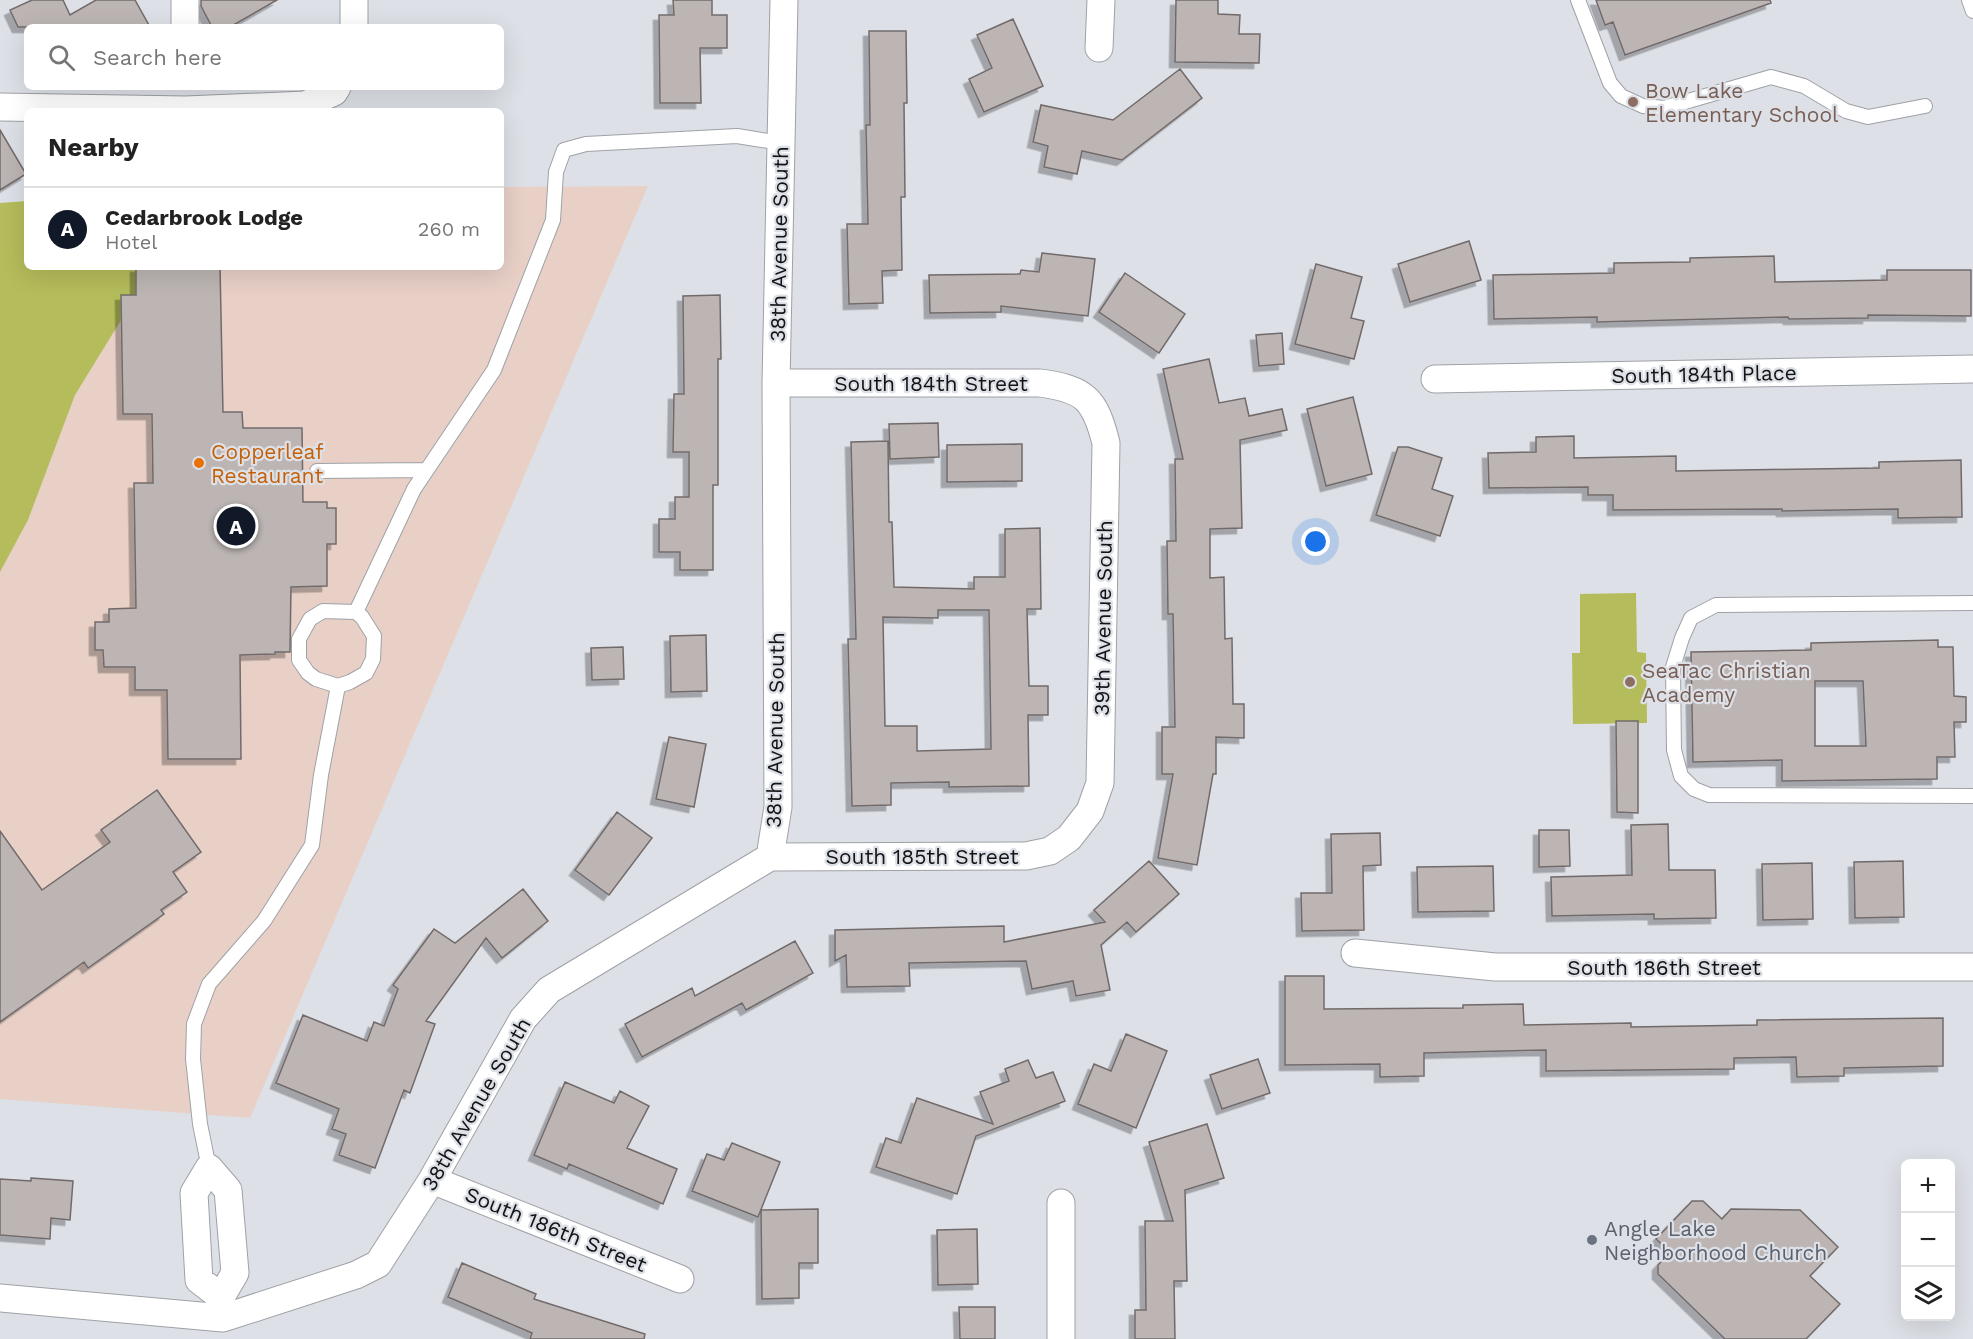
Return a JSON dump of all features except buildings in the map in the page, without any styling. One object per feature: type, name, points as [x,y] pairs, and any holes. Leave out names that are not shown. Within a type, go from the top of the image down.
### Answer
[{"type":"street","points":[[185,0],[185,24]]},
{"type":"street","points":[[354,0],[354,24]]},
{"type":"street","name":"38th Avenue South","points":[[222,1318],[356,1275],[378,1264],[432,1180],[523,1019],[549,990],[770,857],[778,807],[776,383],[784,0]]},
{"type":"street","points":[[1099,48],[1101,0]]},
{"type":"street","points":[[186,90],[186,108]]},
{"type":"street","points":[[234,108],[305,105],[336,90]]},
{"type":"street","points":[[0,107],[62,108]]},
{"type":"street","name":"South 184th Place","points":[[1435,379],[1973,369]]},
{"type":"street","name":"South 184th Street","points":[[776,383],[1040,383],[1062,386],[1084,395]]},
{"type":"street","name":"39th Avenue South","points":[[1069,838],[1090,812],[1100,783],[1106,443],[1100,417],[1084,395]]},
{"type":"street","name":"South 185th Street","points":[[770,857],[1026,856],[1050,851],[1069,838]]},
{"type":"street","name":"South 186th Street","points":[[1355,953],[1495,967],[1973,967]]},
{"type":"street","points":[[209,1168],[228,1190],[235,1273],[222,1318],[199,1280],[194,1193],[209,1168]]},
{"type":"street","name":"South 186th Street","points":[[432,1180],[680,1279]]},
{"type":"street","points":[[1061,1203],[1061,1339]]},
{"type":"street","points":[[0,1298],[222,1318]]},
{"type":"lane","points":[[1578,0],[1610,83],[1621,96],[1643,106],[1664,108],[1771,77],[1804,86],[1846,111],[1868,117],[1925,106]]},
{"type":"lane","points":[[1969,0],[1973,11]]},
{"type":"lane","points":[[356,612],[414,489],[494,370],[553,220],[556,172],[564,150],[586,144],[737,136],[781,143]]},
{"type":"lane","points":[[316,471],[426,470]]},
{"type":"lane","points":[[1973,603],[1716,605],[1691,618],[1673,667],[1674,750],[1682,776],[1694,789],[1709,795],[1973,796]]},
{"type":"lane","points":[[323,611],[356,612],[374,636],[373,658],[366,673],[338,686],[308,673],[299,660],[299,639],[310,619],[323,611]]},
{"type":"lane","points":[[209,1168],[200,1125],[193,1059],[194,1024],[210,984],[264,921],[312,845],[321,775],[338,686]]},
{"type":"shaded area","points":[[648,186],[250,1118],[0,1099],[0,572],[28,520],[75,395],[123,317],[171,270],[504,270],[504,187]]},
{"type":"green space","points":[[24,201],[24,270],[171,270],[123,317],[75,395],[28,520],[0,572],[0,203]]},
{"type":"green space","points":[[1636,593],[1637,652],[1646,653],[1647,723],[1573,724],[1572,653],[1580,653],[1580,594]]},
{"type":"place","name":"Bow Lake Elementary School","points":[[1633,102]]},
{"type":"place","name":"Copperleaf Restaurant","points":[[199,463]]},
{"type":"place","name":"Cedarbrook Lodge","points":[[236,526]]},
{"type":"place","name":"SeaTac Christian Academy","points":[[1630,682]]},
{"type":"place","name":"Angle Lake Neighborhood Church","points":[[1592,1240]]}]
